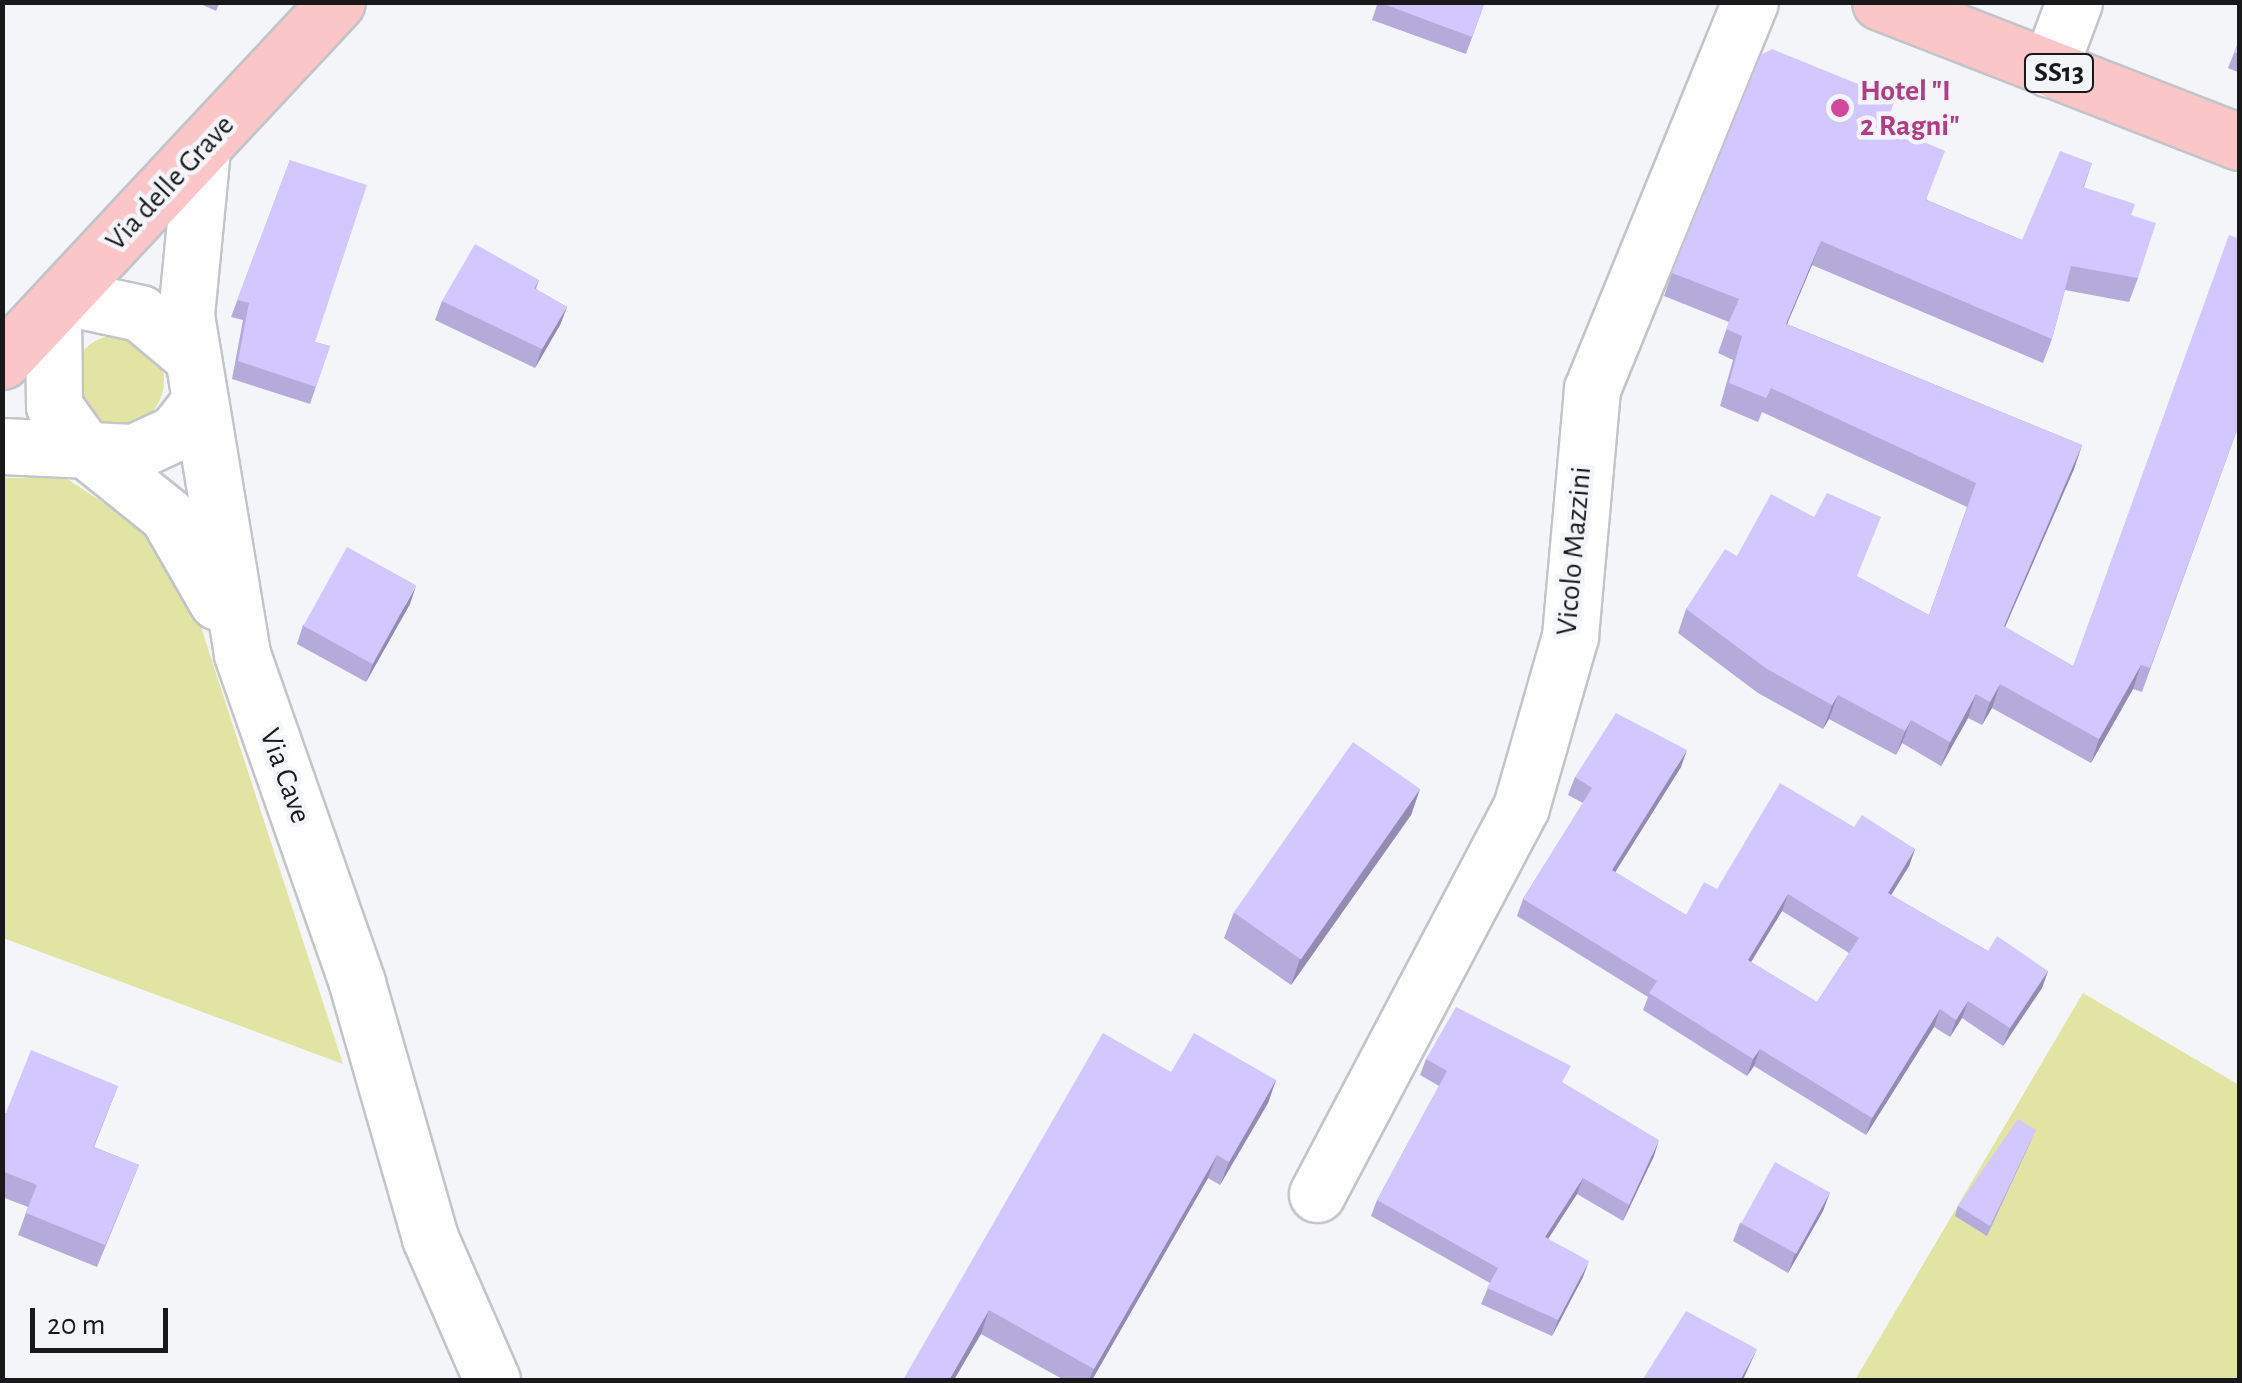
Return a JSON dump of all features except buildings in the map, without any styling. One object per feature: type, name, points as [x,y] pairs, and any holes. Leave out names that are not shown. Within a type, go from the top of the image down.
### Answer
[{"type":"main road","name":"Via delle Grave","points":[[2,361],[336,2]]},
{"type":"main road","name":"SS13","points":[[1880,2],[2240,142]]},
{"type":"street","name":"Vicolo Mazzini","points":[[1317,1194],[1521,808],[1570,636],[1592,389],[1750,2]]},
{"type":"street","points":[[2049,69],[2074,2]]},
{"type":"street","name":"Via Cave","points":[[202,149],[185,275],[193,380],[242,654],[357,983],[430,1238],[492,1380]]},
{"type":"street","points":[[2,446],[84,449],[157,444],[193,380],[161,323],[58,304],[49,386],[84,449],[168,516],[242,654]]},
{"type":"green space","points":[[118,335],[136,339],[150,349],[160,363],[164,381],[160,399],[150,413],[136,423],[118,427],[100,423],[86,413],[76,399],[72,381],[76,363],[86,349],[100,339]]},
{"type":"green space","points":[[64,477],[176,550],[343,1064],[3,938],[2,478]]},
{"type":"green space","points":[[2083,993],[2239,1085],[2239,1380],[1855,1380]]},
{"type":"place","name":"Hotel \"I 2 Ragni\"","points":[[1840,108]]}]
